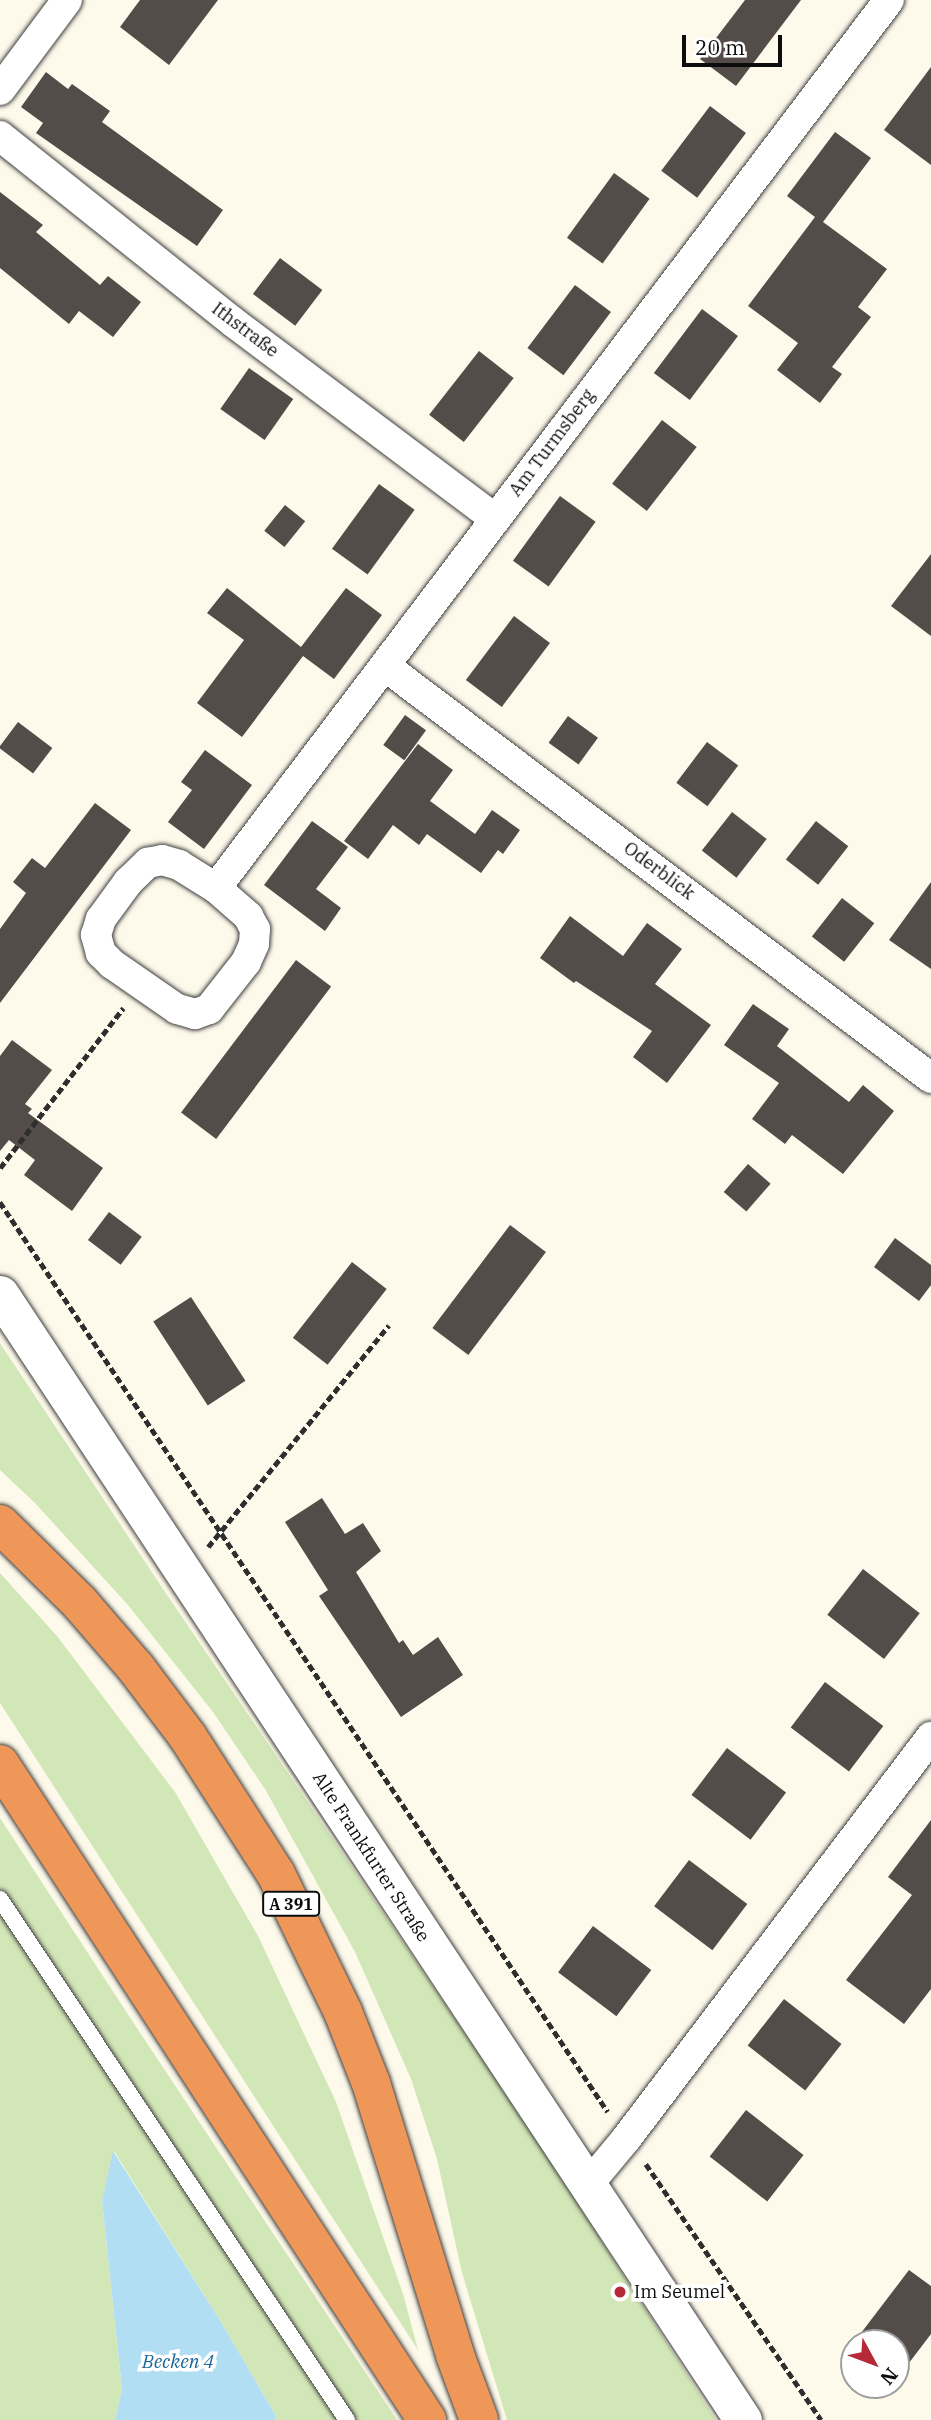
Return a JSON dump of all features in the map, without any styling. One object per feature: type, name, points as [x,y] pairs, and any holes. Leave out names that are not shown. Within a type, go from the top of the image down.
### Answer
[{"type":"highway","name":"A 391","points":[[0,1524],[80,1603],[136,1668],[188,1737],[276,1874],[338,2000],[371,2083],[455,2355],[479,2420]]},
{"type":"highway","points":[[0,1764],[427,2420]]},
{"type":"street","points":[[0,90],[67,0]]},
{"type":"street","name":"Am Turmsberg","points":[[216,888],[890,0]]},
{"type":"street","name":"Ithstraße","points":[[0,136],[233,322],[495,519]]},
{"type":"street","name":"Oderblick","points":[[385,666],[931,1078]]},
{"type":"street","points":[[162,860],[178,865],[216,888],[248,916],[255,929],[254,944],[246,962],[209,1009],[195,1014],[177,1009],[101,954],[96,935],[101,919],[128,882],[148,863],[162,860]]},
{"type":"street","name":"Alte Frankfurter Straße","points":[[0,1294],[743,2420]]},
{"type":"street","points":[[587,2186],[626,2139],[931,1737]]},
{"type":"lane","points":[[0,1899],[343,2418]]},
{"type":"path","points":[[0,1168],[117,1016]]},
{"type":"path","points":[[0,1202],[626,2139],[664,2185],[821,2420]]},
{"type":"path","points":[[184,1574],[388,1325]]},
{"type":"green space","points":[[0,1343],[163,1589],[533,2134],[716,2420],[507,2420],[462,2273],[437,2159],[411,2079],[355,1952],[265,1789],[213,1712],[128,1605],[35,1503],[0,1470]]},
{"type":"green space","points":[[0,1573],[57,1636],[175,1792],[258,1936],[336,2102],[404,2297],[418,2350],[0,1703]]},
{"type":"green space","points":[[0,1818],[397,2420],[275,2420],[276,2416],[221,2322],[114,2151],[102,2201],[122,2389],[115,2420],[0,2420]]},
{"type":"water","name":"Becken 4","points":[[113,2151],[221,2322],[276,2416],[275,2420],[115,2420],[122,2389],[102,2201]]},
{"type":"building","points":[[140,0],[218,0],[169,65],[120,27]]},
{"type":"building","points":[[745,0],[801,0],[736,86],[700,59]]},
{"type":"building","points":[[931,67],[931,165],[884,130]]},
{"type":"building","points":[[46,72],[68,89],[72,84],[110,111],[102,122],[223,210],[197,246],[36,133],[43,123],[21,107]]},
{"type":"building","points":[[710,106],[746,133],[697,198],[661,171]]},
{"type":"building","points":[[835,132],[871,158],[823,222],[887,269],[858,307],[871,317],[832,367],[842,374],[820,403],[777,370],[798,343],[748,306],[815,217],[787,196]]},
{"type":"building","points":[[614,173],[650,199],[603,264],[567,238]]},
{"type":"building","points":[[0,192],[43,225],[36,232],[100,285],[108,276],[141,302],[113,337],[79,311],[69,324],[0,268]]},
{"type":"building","points":[[280,258],[322,290],[295,326],[253,294]]},
{"type":"building","points":[[575,285],[611,312],[563,375],[527,348]]},
{"type":"building","points":[[702,309],[738,336],[690,400],[654,373]]},
{"type":"building","points":[[479,351],[514,378],[464,442],[429,415]]},
{"type":"building","points":[[249,368],[293,399],[265,440],[220,409]]},
{"type":"building","points":[[662,420],[697,447],[647,511],[612,484]]},
{"type":"building","points":[[379,484],[415,510],[368,575],[332,549]]},
{"type":"building","points":[[560,496],[596,522],[549,587],[513,561]]},
{"type":"building","points":[[285,505],[305,521],[284,547],[264,531]]},
{"type":"building","points":[[931,554],[931,636],[891,606]]},
{"type":"building","points":[[227,588],[301,647],[346,588],[382,615],[334,679],[303,656],[242,737],[197,703],[244,640],[207,613]]},
{"type":"building","points":[[514,616],[550,643],[502,707],[466,680]]},
{"type":"building","points":[[405,715],[426,730],[404,760],[383,745]]},
{"type":"building","points":[[568,716],[598,738],[579,764],[549,743]]},
{"type":"building","points":[[18,722],[52,748],[33,773],[0,749]]},
{"type":"building","points":[[707,742],[738,765],[707,806],[676,783]]},
{"type":"building","points":[[418,744],[453,770],[430,801],[475,834],[492,810],[520,830],[503,854],[498,850],[481,873],[427,834],[419,845],[393,825],[368,859],[344,841]]},
{"type":"building","points":[[205,750],[252,785],[204,849],[168,822],[192,790],[181,782]]},
{"type":"building","points":[[95,803],[131,830],[0,1003],[0,929],[26,893],[13,882],[32,858],[45,868]]},
{"type":"building","points":[[732,812],[767,839],[737,878],[702,851]]},
{"type":"building","points":[[312,821],[348,847],[316,889],[341,908],[325,931],[264,885]]},
{"type":"building","points":[[816,821],[848,846],[818,885],[786,860]]},
{"type":"building","points":[[931,882],[931,969],[889,940]]},
{"type":"building","points":[[842,898],[874,923],[844,962],[812,937]]},
{"type":"building","points":[[570,916],[623,956],[647,923],[682,949],[655,984],[711,1025],[667,1083],[633,1057],[652,1031],[576,981],[574,983],[540,958]]},
{"type":"building","points":[[296,960],[331,986],[216,1139],[181,1113]]},
{"type":"building","points":[[753,1004],[789,1029],[777,1046],[849,1102],[863,1085],[894,1111],[843,1174],[792,1135],[785,1144],[752,1119],[779,1083],[724,1045]]},
{"type":"building","points":[[12,1040],[52,1070],[25,1104],[32,1109],[28,1113],[103,1168],[72,1211],[24,1175],[35,1160],[9,1140],[0,1151],[0,1056]]},
{"type":"building","points":[[748,1164],[771,1184],[746,1212],[724,1192]]},
{"type":"building","points":[[109,1212],[142,1237],[121,1265],[88,1240]]},
{"type":"building","points":[[510,1225],[546,1252],[468,1355],[432,1328]]},
{"type":"building","points":[[895,1238],[931,1265],[931,1285],[919,1301],[874,1267]]},
{"type":"building","points":[[352,1262],[387,1289],[328,1365],[293,1338]]},
{"type":"building","points":[[191,1297],[245,1381],[208,1405],[153,1322]]},
{"type":"building","points":[[322,1498],[345,1534],[363,1523],[381,1551],[356,1572],[399,1643],[403,1640],[413,1655],[438,1637],[463,1675],[401,1717],[319,1596],[328,1590],[285,1522]]},
{"type":"building","points":[[863,1569],[920,1613],[884,1659],[827,1615]]},
{"type":"building","points":[[825,1682],[883,1726],[849,1771],[791,1728]]},
{"type":"building","points":[[727,1748],[786,1793],[751,1840],[691,1795]]},
{"type":"building","points":[[931,1820],[931,1989],[904,2024],[846,1980],[912,1895],[888,1877]]},
{"type":"building","points":[[689,1860],[747,1904],[712,1950],[654,1906]]},
{"type":"building","points":[[593,1926],[651,1970],[616,2016],[558,1972]]},
{"type":"building","points":[[784,1999],[842,2044],[805,2090],[748,2045]]},
{"type":"building","points":[[746,2110],[804,2155],[767,2201],[710,2156]]},
{"type":"building","points":[[909,2270],[931,2286],[931,2334],[910,2362],[910,2329],[864,2329]]},
{"type":"place","name":"Im Seumel","points":[[620,2292]]}]
